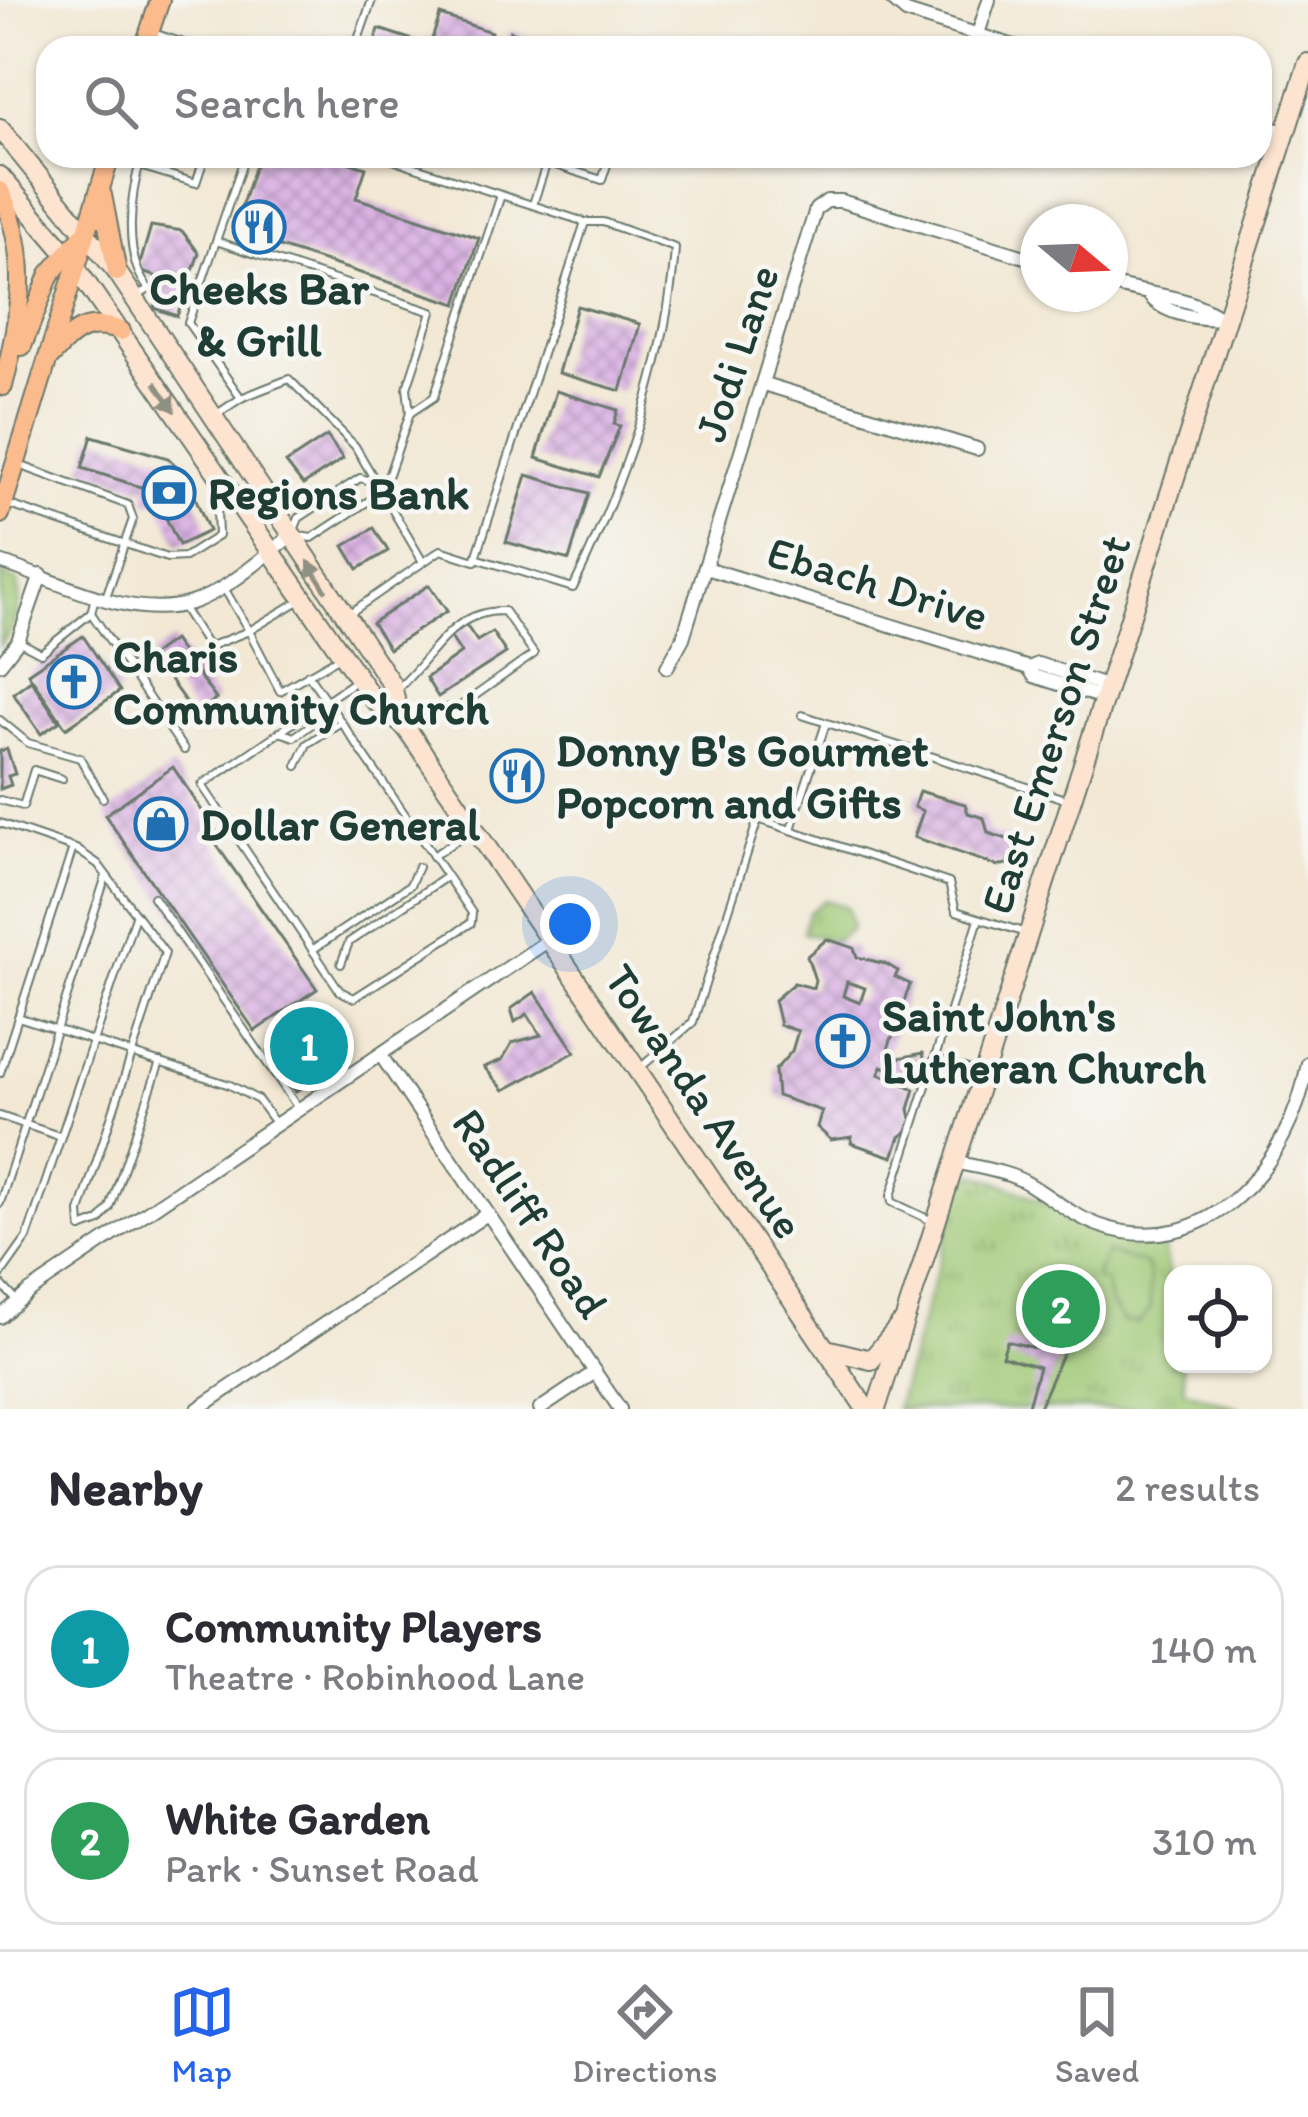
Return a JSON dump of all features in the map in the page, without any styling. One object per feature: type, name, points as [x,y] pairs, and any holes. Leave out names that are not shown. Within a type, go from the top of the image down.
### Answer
[{"type":"main road","points":[[148,36],[160,0]]},
{"type":"main road","name":"East Emerson Street","points":[[876,1409],[1308,63]]},
{"type":"main road","name":"Towanda Avenue","points":[[0,129],[87,232],[126,267],[135,298],[344,616],[386,697],[866,1409]]},
{"type":"main road","points":[[2,509],[71,260],[87,232],[107,168]]},
{"type":"main road","name":"Towanda Avenue","points":[[0,176],[71,260],[358,679],[386,697]]},
{"type":"main road","points":[[101,187],[126,267]]},
{"type":"main road","points":[[0,191],[15,223],[22,284],[2,393]]},
{"type":"main road","points":[[2,393],[50,274],[71,260]]},
{"type":"main road","points":[[47,360],[76,329],[97,323],[121,331]]},
{"type":"main road","points":[[826,1349],[871,1360],[910,1311]]},
{"type":"street","points":[[892,0],[906,12],[984,36]]},
{"type":"street","points":[[978,34],[989,0]]},
{"type":"street","points":[[1272,128],[1286,133]]},
{"type":"street","name":"Jodi Lane","points":[[668,667],[683,638],[706,568],[816,209],[838,200],[1020,255]]},
{"type":"street","points":[[1128,289],[1187,315],[1223,319]]},
{"type":"street","points":[[764,384],[977,449]]},
{"type":"street","points":[[0,562],[142,607],[181,605],[222,585],[292,535]]},
{"type":"street","name":"Ebach Drive","points":[[706,568],[1029,668],[1038,664],[1097,683],[1104,692]]},
{"type":"street","points":[[0,664],[18,640],[41,575]]},
{"type":"street","points":[[0,1317],[549,940]]},
{"type":"street","name":"Radliff Road","points":[[382,1058],[620,1409]]},
{"type":"street","points":[[956,1162],[1020,1180],[1098,1225],[1142,1234],[1182,1231],[1228,1208],[1268,1163],[1292,1121],[1308,1063]]},
{"type":"street","points":[[198,1409],[488,1214]]},
{"type":"street","points":[[540,1409],[595,1372]]},
{"type":"lane","points":[[360,36],[371,0]]},
{"type":"lane","points":[[126,267],[139,168]]},
{"type":"lane","points":[[158,168],[196,183],[201,168]]},
{"type":"lane","points":[[240,168],[188,323],[241,398]]},
{"type":"lane","points":[[344,616],[440,550],[573,588],[613,506],[671,298],[675,248],[419,168]]},
{"type":"lane","points":[[532,205],[545,168]]},
{"type":"lane","points":[[565,168],[602,180],[606,168]]},
{"type":"lane","points":[[410,413],[434,397],[501,195]]},
{"type":"lane","points":[[476,558],[585,222]]},
{"type":"lane","points":[[216,241],[431,312],[406,388],[410,413],[389,474],[370,500],[312,538],[292,535],[299,518],[360,478],[378,483]]},
{"type":"lane","points":[[214,416],[241,398],[289,379],[355,446],[423,562]]},
{"type":"lane","points":[[15,464],[128,505],[133,519],[91,613],[40,653],[18,640]]},
{"type":"lane","points":[[2,509],[167,558],[185,557],[218,536],[217,511],[234,499]]},
{"type":"lane","points":[[222,585],[280,691],[341,656]]},
{"type":"lane","points":[[181,605],[208,646],[249,631],[302,599]]},
{"type":"lane","points":[[386,697],[416,673],[439,638],[479,610],[504,611],[534,654],[459,706],[433,709],[403,723]]},
{"type":"lane","points":[[91,613],[184,750]]},
{"type":"lane","points":[[308,674],[326,700],[333,710],[433,856],[447,876],[472,913],[471,923],[354,998],[340,991],[202,785],[280,731],[326,700],[358,679]]},
{"type":"lane","points":[[280,731],[294,737],[333,710]]},
{"type":"lane","points":[[802,715],[1071,801]]},
{"type":"lane","points":[[0,720],[28,743],[80,758],[103,798]]},
{"type":"lane","points":[[297,766],[307,744],[341,722]]},
{"type":"lane","points":[[791,830],[826,723]]},
{"type":"lane","points":[[0,800],[23,806],[34,770],[62,779]]},
{"type":"lane","points":[[637,1070],[693,1022],[758,819],[949,884],[956,911],[1028,934]]},
{"type":"lane","points":[[0,823],[73,848],[106,875],[165,953],[80,1212],[81,1228],[100,1221],[110,1208],[160,1062]]},
{"type":"lane","points":[[433,856],[474,827]]},
{"type":"lane","points":[[0,1073],[73,848]]},
{"type":"lane","points":[[313,950],[410,885],[418,867]]},
{"type":"lane","points":[[0,1203],[106,875]]},
{"type":"lane","points":[[341,964],[349,942],[447,876]]},
{"type":"lane","points":[[153,897],[300,1111]]},
{"type":"lane","points":[[17,1301],[0,1280],[26,1238],[136,914]]},
{"type":"lane","points":[[937,1222],[892,1202],[891,1196],[979,919]]},
{"type":"lane","points":[[17,1017],[245,1092],[278,1126]]},
{"type":"lane","points":[[937,1059],[983,1075]]},
{"type":"lane","points":[[0,1116],[60,1136]]},
{"type":"green space","points":[[1,574],[18,582],[19,600],[14,624],[0,646]]},
{"type":"green space","points":[[825,900],[847,907],[852,928],[835,941],[803,933],[808,913]]},
{"type":"green space","points":[[974,1174],[1112,1232],[1162,1239],[1168,1265],[1164,1265],[1164,1373],[1183,1373],[1185,1390],[1241,1409],[896,1409],[962,1183]]},
{"type":"green space","points":[[1107,1252],[1148,1268],[1150,1309],[1139,1323],[1124,1322],[1110,1304],[1105,1281],[1095,1279]]},
{"type":"building","points":[[440,15],[491,32],[490,36],[433,36]]},
{"type":"building","points":[[254,168],[366,168],[356,198],[479,238],[457,304],[233,232]]},
{"type":"building","points":[[151,226],[182,231],[199,253],[177,316],[154,308],[164,279],[138,271]]},
{"type":"building","points":[[577,306],[640,324],[621,391],[558,373]]},
{"type":"building","points":[[556,391],[618,410],[614,424],[620,426],[599,477],[536,458]]},
{"type":"building","name":"Regions Bank","points":[[92,436],[168,458],[186,475],[209,531],[179,545],[157,499],[149,503],[144,498],[147,489],[82,468]]},
{"type":"building","points":[[327,436],[343,459],[303,485],[286,463]]},
{"type":"building","points":[[527,475],[589,493],[569,560],[506,542]]},
{"type":"building","points":[[374,528],[388,551],[358,569],[344,546]]},
{"type":"building","points":[[429,585],[447,611],[389,649],[372,623]]},
{"type":"building","points":[[466,625],[477,641],[492,632],[506,653],[438,697],[426,678],[461,653],[450,636]]},
{"type":"building","name":"Charis Community Church","points":[[83,636],[120,691],[66,728],[28,673]]},
{"type":"building","points":[[173,640],[216,699],[195,715],[152,655]]},
{"type":"building","points":[[31,680],[59,722],[41,734],[13,693]]},
{"type":"building","points":[[7,749],[15,774],[8,776],[11,785],[0,789],[0,751]]},
{"type":"building","points":[[173,767],[217,833],[211,837],[317,989],[255,1031],[105,815]]},
{"type":"building","points":[[919,791],[965,804],[968,813],[984,818],[988,833],[1017,842],[1007,864],[997,866],[914,837],[923,811],[914,807]]},
{"type":"building","name":"Saint John's Lutheran Church","points":[[827,939],[854,948],[857,957],[886,964],[898,971],[895,977],[910,984],[886,1055],[899,1058],[923,1053],[926,1069],[902,1074],[882,1066],[879,1074],[915,1089],[909,1109],[913,1127],[900,1137],[893,1157],[851,1143],[852,1137],[831,1140],[817,1127],[822,1111],[777,1096],[775,1070],[792,1051],[798,1031],[780,1025],[774,1000],[794,983],[813,988],[807,956]],"holes":[[[847,982],[865,988],[860,1003],[843,996]]]},
{"type":"building","points":[[535,992],[575,1052],[504,1090],[484,1067],[502,1060],[512,1043],[541,1035],[527,1014],[515,1022],[511,1009]]},
{"type":"building","points":[[326,1004],[350,1040],[330,1054],[337,1064],[296,1092],[268,1051],[309,1023],[305,1018]]},
{"type":"building","points":[[1055,1319],[1068,1323],[1060,1348],[1064,1350],[1038,1409],[1027,1409],[1039,1367],[1002,1356],[1007,1341],[1038,1349],[1047,1345]]},
{"type":"place","name":"Cheeks Bar & Grill","points":[[259,227]]},
{"type":"place","name":"Regions Bank","points":[[169,493]]},
{"type":"place","name":"Charis Community Church","points":[[74,682]]},
{"type":"place","name":"Donny B's Gourmet Popcorn and Gifts","points":[[517,776]]},
{"type":"place","name":"Dollar General","points":[[161,824]]},
{"type":"place","name":"Saint John's Lutheran Church","points":[[843,1041]]},
{"type":"place","name":"Community Players","points":[[309,1046]]},
{"type":"place","name":"White Garden","points":[[1061,1309]]}]
